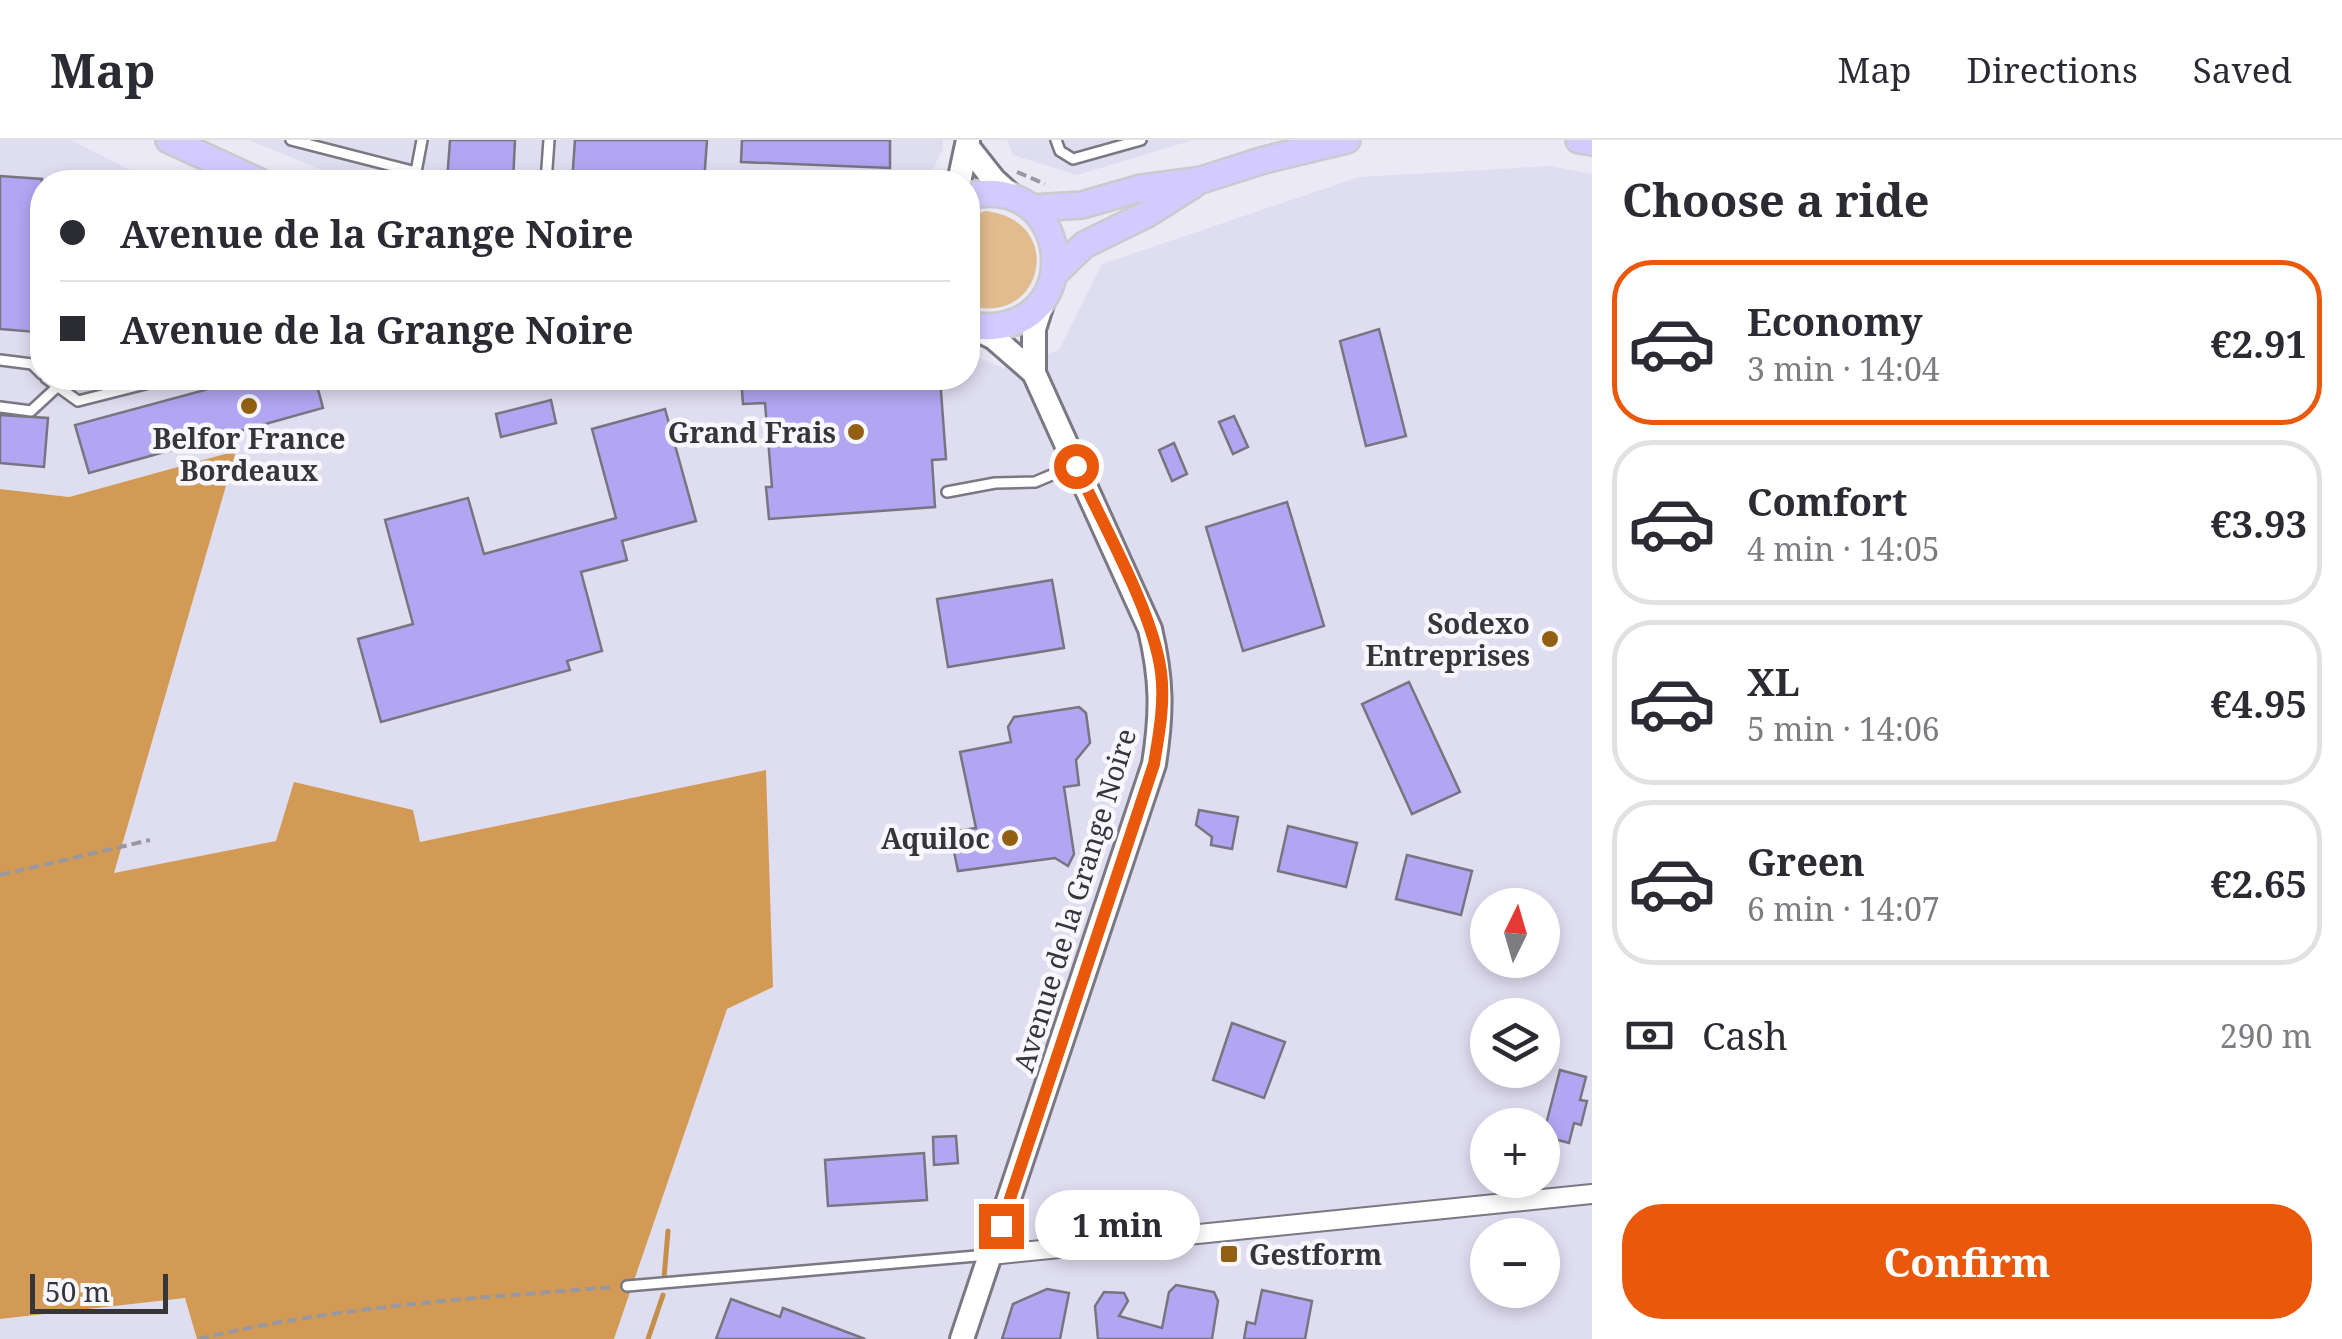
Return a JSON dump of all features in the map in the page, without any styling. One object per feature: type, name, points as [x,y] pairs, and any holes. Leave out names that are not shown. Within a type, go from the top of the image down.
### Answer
[{"type":"main road","points":[[169,140],[234,170]]},
{"type":"main road","points":[[980,194],[992,192],[1022,202],[1082,205],[1141,188],[1201,180],[1280,155],[1347,140]]},
{"type":"main road","points":[[1579,140],[1592,142]]},
{"type":"main road","points":[[980,327],[1008,325],[1028,316],[1042,302],[1055,273],[1084,245],[1147,214],[1201,180]]},
{"type":"main road","points":[[1022,202],[1052,238],[1055,273]]},
{"type":"street","points":[[960,170],[968,143]]},
{"type":"street","points":[[968,143],[994,180],[1022,202]]},
{"type":"street","name":"Avenue de la Grange Noire","points":[[962,1339],[1154,764],[1162,717],[1161,672],[1150,629],[1034,373],[1034,330],[1042,302]]},
{"type":"street","name":"Avenue de la Grange Noire","points":[[980,331],[994,338],[1034,373]]},
{"type":"street","points":[[991,1254],[1592,1194]]},
{"type":"lane","points":[[292,140],[408,170]]},
{"type":"lane","points":[[416,170],[422,140]]},
{"type":"lane","points":[[547,170],[549,140]]},
{"type":"lane","points":[[1056,140],[1060,151],[1073,159],[1141,140]]},
{"type":"lane","points":[[0,360],[30,364]]},
{"type":"lane","points":[[0,406],[31,410],[50,390]]},
{"type":"lane","points":[[66,390],[78,402],[124,390]]},
{"type":"lane","points":[[947,492],[996,483],[1034,482],[1076,466]]},
{"type":"lane","points":[[627,1286],[991,1254]]},
{"type":"path","points":[[1004,167],[1048,185]]},
{"type":"path","points":[[0,874],[150,840]]},
{"type":"path","points":[[199,1339],[272,1321],[366,1308],[627,1286]]},
{"type":"shaded area","points":[[0,140],[71,140],[130,170],[30,170],[30,390],[980,390],[980,358],[1003,368],[1059,350],[1102,264],[1359,177],[1550,166],[1592,174],[1592,1339],[614,1339],[727,1009],[420,842],[276,841],[114,874],[235,452],[68,497],[0,489]]},
{"type":"shaded area","points":[[249,140],[943,140],[943,149],[932,170],[322,170]]},
{"type":"shaded area","points":[[1007,140],[1193,140],[1077,175],[1013,155]]},
{"type":"shaded area","points":[[980,213],[1012,219],[1028,233],[1036,251],[1036,271],[1028,288],[1014,302],[993,308],[980,306]]},
{"type":"shaded area","points":[[236,451],[114,873],[276,841],[294,782],[413,810],[420,842],[766,770],[773,987],[727,1009],[614,1339],[197,1339],[185,1298],[0,1319],[0,489],[69,497]]},
{"type":"shaded area","points":[[186,1298],[197,1339],[0,1339],[0,1319]]},
{"type":"building","points":[[450,140],[515,140],[514,170],[448,170]]},
{"type":"building","points":[[575,140],[707,140],[705,170],[573,170]]},
{"type":"building","points":[[742,140],[890,140],[890,168],[741,162]]},
{"type":"building","points":[[0,176],[30,178],[30,332],[0,329]]},
{"type":"building","points":[[1379,329],[1406,436],[1366,446],[1340,341]]},
{"type":"building","points":[[205,390],[318,390],[323,408],[89,473],[75,425]]},
{"type":"building","name":"Grand Frais","points":[[742,390],[941,390],[946,459],[932,460],[935,507],[769,519],[766,487],[772,487],[765,403],[743,404]]},
{"type":"building","points":[[551,400],[556,423],[501,437],[496,414]]},
{"type":"building","points":[[665,409],[696,521],[622,541],[627,560],[581,572],[602,651],[567,661],[570,670],[381,722],[358,639],[413,624],[385,520],[468,498],[484,554],[616,518],[592,429]]},
{"type":"building","points":[[0,415],[48,418],[44,467],[0,463]]},
{"type":"building","points":[[1234,416],[1248,447],[1233,454],[1219,422]]},
{"type":"building","points":[[1174,443],[1187,474],[1172,481],[1159,450]]},
{"type":"building","points":[[1287,502],[1324,626],[1243,651],[1206,527]]},
{"type":"building","points":[[1052,580],[1064,648],[948,667],[937,599]]},
{"type":"building","points":[[1409,682],[1460,792],[1412,814],[1362,704]]},
{"type":"building","points":[[1079,707],[1086,713],[1090,743],[1076,760],[1079,785],[1064,787],[1074,854],[1068,866],[1055,858],[958,871],[950,832],[976,828],[960,752],[1011,742],[1008,727],[1014,717]]},
{"type":"building","points":[[1199,810],[1238,817],[1232,849],[1211,845],[1212,837],[1196,825]]},
{"type":"building","points":[[1288,826],[1357,843],[1346,887],[1278,871]]},
{"type":"building","points":[[1407,855],[1472,871],[1461,915],[1396,899]]},
{"type":"building","points":[[1232,1023],[1285,1042],[1264,1098],[1213,1080]]},
{"type":"building","points":[[1560,1070],[1586,1077],[1580,1100],[1587,1101],[1581,1125],[1574,1123],[1569,1143],[1560,1141],[1560,1108],[1550,1108],[1555,1088],[1560,1088]]},
{"type":"building","points":[[956,1136],[958,1163],[934,1165],[933,1137]]},
{"type":"building","points":[[924,1153],[927,1200],[828,1206],[825,1160]]},
{"type":"building","points":[[1176,1285],[1214,1292],[1218,1301],[1212,1339],[1098,1339],[1095,1306],[1104,1292],[1124,1293],[1128,1301],[1119,1316],[1162,1328],[1169,1292]]},
{"type":"building","points":[[1047,1289],[1069,1293],[1060,1339],[1002,1339],[1013,1304]]},
{"type":"building","points":[[1262,1290],[1312,1301],[1305,1339],[1244,1339],[1247,1322],[1255,1324]]},
{"type":"building","points":[[731,1299],[780,1317],[783,1308],[865,1339],[716,1339]]},
{"type":"waterway","points":[[664,1278],[668,1231]]},
{"type":"waterway","points":[[648,1339],[663,1295]]},
{"type":"place","name":"Belfor France Bordeaux","points":[[249,406]]},
{"type":"place","name":"Grand Frais","points":[[856,432]]},
{"type":"place","name":"Sodexo Entreprises","points":[[1550,639]]},
{"type":"place","name":"Aquiloc","points":[[1010,838]]},
{"type":"place","name":"Gestform","points":[[1229,1254]]},
{"type":"route","points":[[1001,1226],[1154,764],[1162,717],[1161,672],[1150,629],[1076,466]]}]
